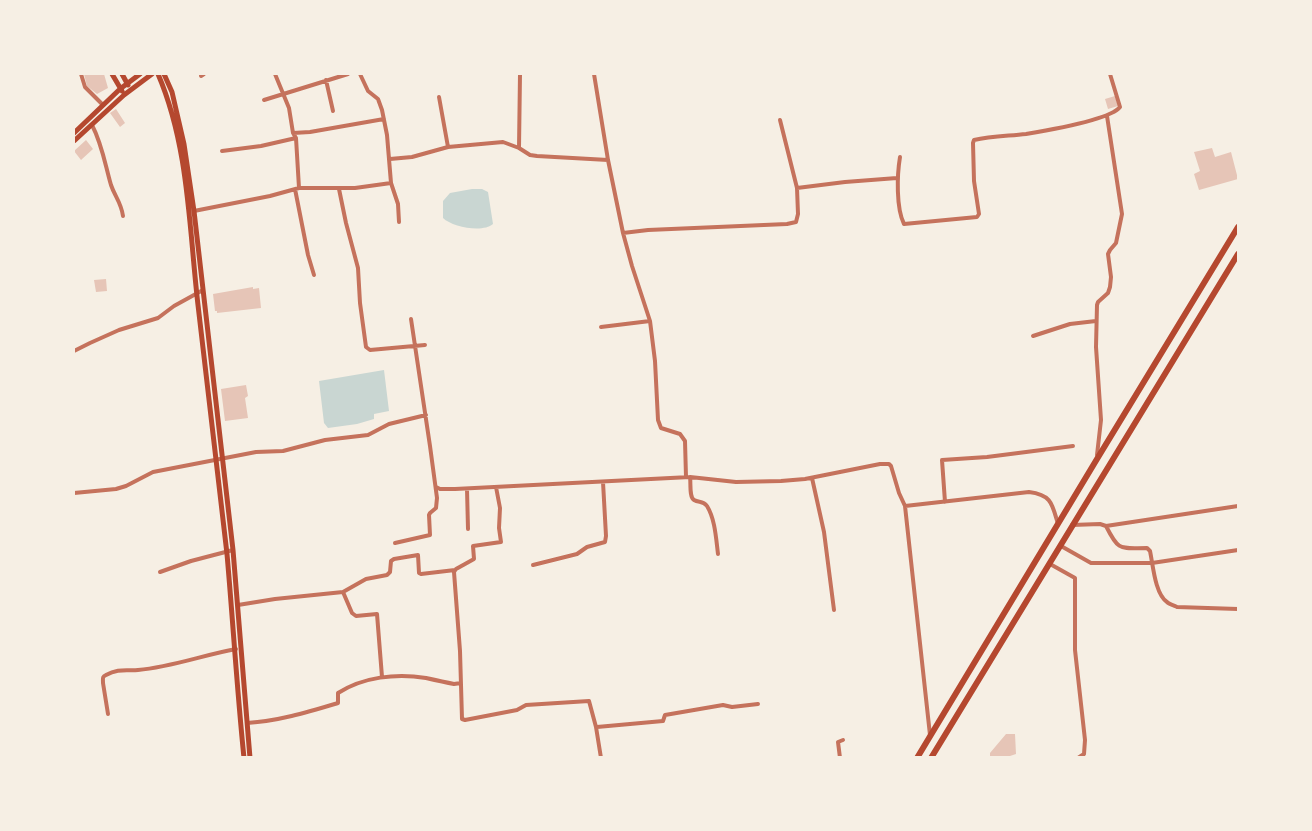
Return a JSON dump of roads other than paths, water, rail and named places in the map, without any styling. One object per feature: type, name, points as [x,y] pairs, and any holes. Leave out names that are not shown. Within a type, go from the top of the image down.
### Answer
[{"type":"highway","points":[[917,758],[1239,227]]},
{"type":"highway","points":[[931,758],[1239,254]]},
{"type":"main road","points":[[112,74],[124,95]]},
{"type":"main road","points":[[122,74],[131,90]]},
{"type":"main road","points":[[74,133],[120,89],[140,74]]},
{"type":"main road","points":[[74,141],[124,95],[152,74]]},
{"type":"main road","points":[[158,74],[167,94],[180,151],[219,459]]},
{"type":"main road","points":[[164,74],[184,144],[194,211],[229,551],[243,758]]},
{"type":"main road","points":[[229,551],[237,605],[237,649],[250,758]]},
{"type":"street","points":[[81,74],[85,87],[103,105]]},
{"type":"street","points":[[275,74],[289,108],[296,138],[297,189],[308,255],[314,275]]},
{"type":"street","points":[[264,100],[348,74]]},
{"type":"street","points":[[360,74],[368,91],[378,99],[382,110],[390,159],[391,183],[398,204],[399,222]]},
{"type":"street","points":[[519,148],[520,74]]},
{"type":"street","points":[[594,74],[623,233],[650,321],[658,420],[661,428],[680,434],[685,441],[692,496],[707,506],[718,554]]},
{"type":"street","points":[[900,157],[897,178],[904,224],[977,217],[980,214],[974,181],[974,140],[1026,134],[1107,116],[1120,107],[1110,74]]},
{"type":"street","points":[[326,80],[333,111]]},
{"type":"street","points":[[439,97],[448,147]]},
{"type":"street","points":[[1097,459],[1101,420],[1096,321],[1098,302],[1108,293],[1110,287],[1108,254],[1116,243],[1122,214],[1107,116]]},
{"type":"street","points":[[293,133],[384,119]]},
{"type":"street","points":[[623,233],[793,224],[798,219],[797,188],[780,120]]},
{"type":"street","points":[[92,125],[98,137],[112,187],[121,204],[123,216]]},
{"type":"street","points":[[222,151],[261,146],[296,138]]},
{"type":"street","points":[[390,159],[412,157],[448,147],[503,142],[530,155],[608,160]]},
{"type":"street","points":[[797,188],[897,178]]},
{"type":"street","points":[[194,211],[297,189],[355,188],[391,183]]},
{"type":"street","points":[[339,189],[358,268],[366,347],[370,350],[425,345]]},
{"type":"street","points":[[74,351],[119,330],[158,318],[203,290]]},
{"type":"street","points":[[395,543],[430,534],[429,515],[436,508],[436,487],[411,319]]},
{"type":"street","points":[[601,327],[650,321]]},
{"type":"street","points":[[1033,336],[1070,324],[1096,321]]},
{"type":"street","points":[[74,493],[116,489],[153,472],[256,452],[283,451],[326,440],[368,435],[389,424],[426,415]]},
{"type":"street","points":[[945,502],[942,460],[1073,446]]},
{"type":"street","points":[[436,487],[467,489],[688,477],[736,482],[781,481],[812,478],[889,464],[904,506],[930,736]]},
{"type":"street","points":[[812,478],[824,532],[834,610]]},
{"type":"street","points":[[533,565],[577,554],[587,547],[605,542],[603,482]]},
{"type":"street","points":[[237,605],[343,592],[366,579],[387,575],[390,572],[391,561],[394,559],[418,555],[419,573],[421,574],[455,570],[473,561],[475,557],[473,546],[501,542],[500,508],[496,487]]},
{"type":"street","points":[[467,489],[468,529]]},
{"type":"street","points":[[904,506],[1029,492],[1047,497],[1053,506],[1058,524]]},
{"type":"street","points":[[1072,525],[1100,524],[1106,526],[1239,506]]},
{"type":"street","points":[[1106,526],[1116,544],[1121,548],[1147,548],[1150,551],[1157,585],[1162,598],[1168,603],[1177,606],[1239,609]]},
{"type":"street","points":[[1061,546],[1091,563],[1152,563],[1239,550]]},
{"type":"street","points":[[160,572],[229,551]]},
{"type":"street","points":[[1050,564],[1075,578],[1075,650],[1085,740],[1083,754],[1078,758]]},
{"type":"street","points":[[455,570],[462,719],[517,710],[526,705],[587,700],[597,727],[601,758]]},
{"type":"street","points":[[343,592],[352,613],[356,616],[377,614],[382,677]]},
{"type":"street","points":[[108,714],[103,683],[104,675],[123,669],[132,671],[155,669],[237,649]]},
{"type":"street","points":[[247,723],[280,719],[338,703],[338,693],[370,679],[410,676],[454,684],[461,683]]},
{"type":"street","points":[[597,727],[663,721],[665,715],[723,705],[732,707],[758,704]]},
{"type":"street","points":[[840,758],[838,742],[843,740]]}]
